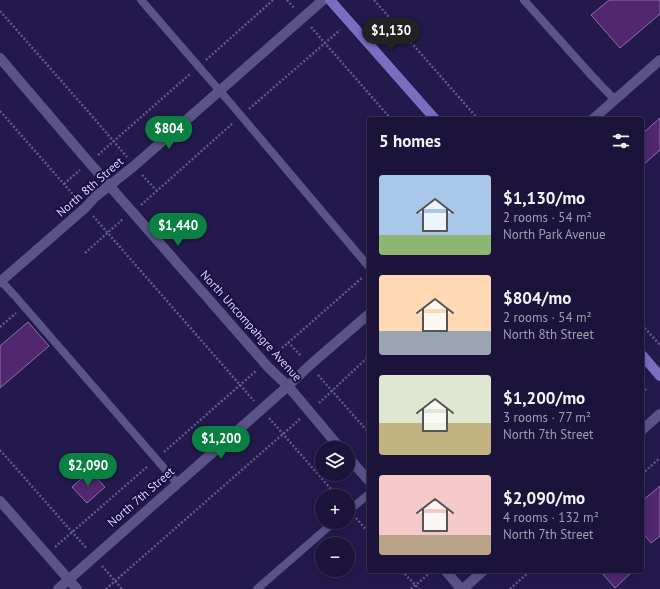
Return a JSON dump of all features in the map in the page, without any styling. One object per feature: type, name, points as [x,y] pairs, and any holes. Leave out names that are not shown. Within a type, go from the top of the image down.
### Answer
[{"type":"street","name":"North 8th Street","points":[[0,281],[323,0]]},
{"type":"street","points":[[330,0],[433,117]]},
{"type":"street","name":"North Uncompahgre Avenue","points":[[0,58],[133,212],[288,386],[334,441]]},
{"type":"street","points":[[595,117],[660,60]]},
{"type":"street","name":"North 7th Street","points":[[58,589],[367,316]]},
{"type":"street","points":[[644,357],[660,376]]},
{"type":"street","points":[[644,428],[660,414]]},
{"type":"street","points":[[355,465],[367,479]]},
{"type":"street","points":[[0,501],[77,589]]},
{"type":"street","points":[[448,573],[462,589],[481,573]]},
{"type":"lane","points":[[141,0],[367,265]]},
{"type":"lane","points":[[524,0],[615,100]]},
{"type":"lane","points":[[0,281],[24,306],[177,483]]},
{"type":"lane","points":[[355,505],[367,496]]},
{"type":"lane","points":[[257,589],[326,529]]},
{"type":"path","points":[[287,0],[389,117]]},
{"type":"path","points":[[373,0],[476,117]]},
{"type":"path","points":[[0,11],[157,191]]},
{"type":"path","points":[[85,253],[349,21]]},
{"type":"path","points":[[0,111],[259,407]]},
{"type":"path","points":[[47,554],[266,363],[363,276]]},
{"type":"path","points":[[0,327],[24,306]]},
{"type":"path","points":[[644,327],[660,345]]},
{"type":"path","points":[[288,342],[367,431]]},
{"type":"path","points":[[318,404],[367,358]]},
{"type":"path","points":[[644,388],[647,392]]},
{"type":"path","points":[[268,417],[331,489]]},
{"type":"path","points":[[106,589],[302,417]]},
{"type":"path","points":[[0,450],[91,554]]},
{"type":"path","points":[[644,472],[660,458]]},
{"type":"path","points":[[355,518],[367,531]]},
{"type":"path","points":[[100,564],[122,589]]},
{"type":"path","points":[[404,573],[419,589]]},
{"type":"path","points":[[411,589],[429,573]]},
{"type":"path","points":[[510,589],[528,573]]},
{"type":"building","points":[[609,0],[660,0],[660,14],[620,48],[591,15]]},
{"type":"building","points":[[660,118],[660,150],[644,164],[644,132]]},
{"type":"building","points":[[28,322],[49,346],[0,388],[0,346]]},
{"type":"building","points":[[90,471],[105,487],[87,503],[72,487]]},
{"type":"building","points":[[660,486],[660,536],[651,543],[644,534],[644,499]]},
{"type":"building","points":[[602,573],[631,573],[615,588]]}]
